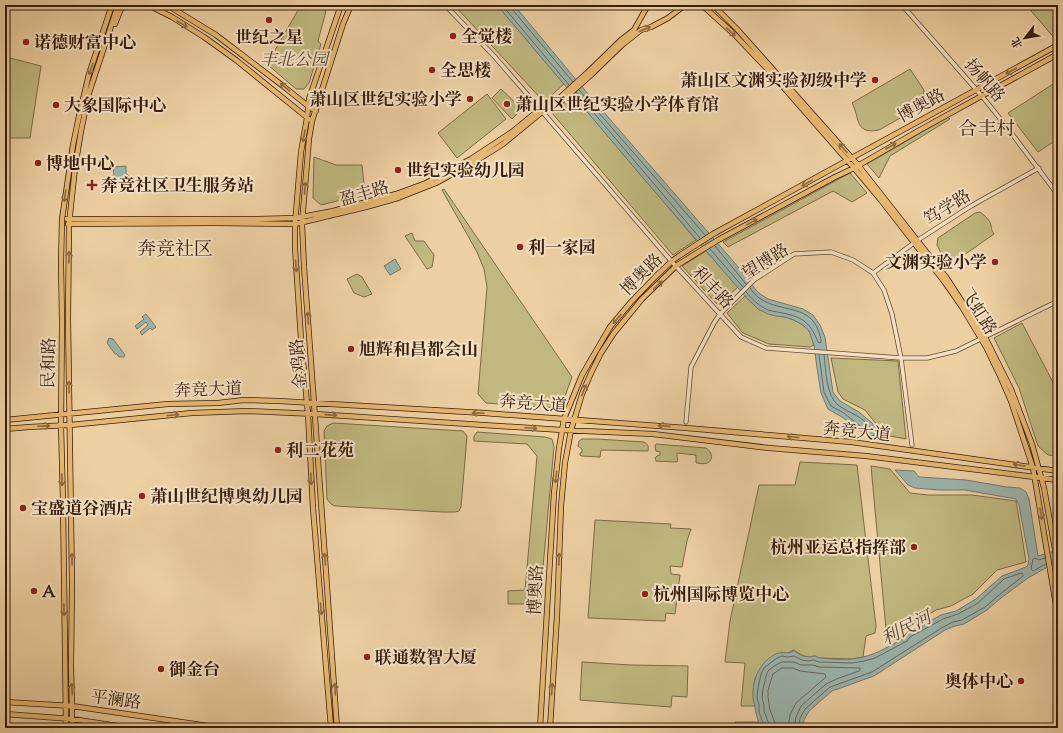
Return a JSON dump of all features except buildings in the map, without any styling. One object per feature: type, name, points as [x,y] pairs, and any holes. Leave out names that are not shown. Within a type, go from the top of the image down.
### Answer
[{"type":"main road","name":"民和路","points":[[66,728],[61,425],[62,222],[73,145],[79,116],[89,74],[102,38],[110,5]]},
{"type":"main road","name":"民和路","points":[[72,728],[72,582],[68,319],[69,224],[75,168],[81,131],[103,49],[118,5]]},
{"type":"main road","points":[[103,49],[108,43],[121,9],[127,5]]},
{"type":"main road","points":[[148,5],[172,17],[236,60],[312,121]]},
{"type":"main road","points":[[167,5],[216,35],[316,111]]},
{"type":"main road","name":"金鸡路","points":[[331,728],[313,508],[308,414],[299,316],[295,224],[301,152],[309,99],[341,5]]},
{"type":"main road","name":"金鸡路","points":[[337,728],[302,223],[309,138],[312,121],[343,24],[351,5]]},
{"type":"main road","name":"盈丰路","points":[[62,222],[70,219],[296,218],[365,203],[426,183],[452,170],[486,149],[554,102],[621,40],[634,30],[648,5]]},
{"type":"main road","name":"盈丰路","points":[[62,222],[69,224],[295,224],[398,198],[436,183],[503,144],[541,110],[556,105],[591,75],[622,45],[641,30],[651,27],[668,18],[685,5]]},
{"type":"main road","name":"飞虹路","points":[[702,5],[735,35],[771,73],[854,168],[950,282],[1011,389],[1023,418],[1042,478],[1058,566]]},
{"type":"main road","name":"飞虹路","points":[[712,5],[737,29],[852,158],[916,242]]},
{"type":"main road","name":"博奥路","points":[[540,728],[554,492],[562,430],[564,419],[582,375],[600,342],[610,328],[631,302],[672,261],[713,234],[1058,45]]},
{"type":"main road","name":"博奥路","points":[[550,728],[557,616],[561,506],[565,463],[571,430],[582,394],[601,353],[614,334],[642,299],[676,266],[700,250],[854,168],[981,95],[1058,54]]},
{"type":"main road","name":"飞虹路","points":[[983,338],[1011,401],[1033,468],[1058,617]]},
{"type":"main road","name":"奔竞大道","points":[[5,420],[168,404],[244,400],[314,403],[574,419],[851,442],[1058,471]]},
{"type":"main road","name":"奔竞大道","points":[[5,429],[70,425],[192,413],[248,411],[315,414],[562,430],[653,434],[769,448],[866,456],[1058,480]]},
{"type":"main road","name":"平澜路","points":[[5,702],[72,706],[222,728]]},
{"type":"main road","name":"平澜路","points":[[5,714],[72,719],[131,728]]},
{"type":"street","name":"利丰路","points":[[445,5],[494,56],[676,266],[741,337],[766,348],[901,358],[927,358],[956,351],[1058,301]]},
{"type":"street","name":"扬帆路","points":[[902,5],[981,95],[1039,168],[1058,195]]},
{"type":"street","name":"笃学路","points":[[873,273],[916,242],[971,206],[1039,168]]},
{"type":"street","name":"望博路","points":[[686,422],[691,366],[720,314],[754,280],[794,254],[810,253],[831,252],[854,260],[873,273]]},
{"type":"street","points":[[873,273],[884,290],[892,314],[901,358],[912,445]]},
{"type":"green space","name":"丰北公园","points":[[301,5],[318,5],[326,11],[318,41],[321,44],[309,83],[304,89],[296,89],[267,64]]},
{"type":"green space","points":[[454,5],[497,5],[564,84],[544,102]]},
{"type":"green space","points":[[1026,5],[1058,5],[1058,39],[1056,40]]},
{"type":"green space","points":[[10,58],[41,66],[30,138],[10,138],[5,135],[7,61]]},
{"type":"green space","points":[[910,69],[924,90],[923,102],[918,108],[879,130],[865,130],[859,124],[852,103]]},
{"type":"green space","points":[[1058,81],[1058,139],[1038,152],[1008,113]]},
{"type":"green space","name":"萧山区世纪实验小学体育馆","points":[[501,89],[522,109],[512,119],[492,98]]},
{"type":"green space","points":[[487,94],[506,119],[457,158],[438,133]]},
{"type":"green space","points":[[573,95],[696,240],[673,255],[552,113]]},
{"type":"green space","points":[[948,117],[950,119],[890,156],[879,178],[867,164]]},
{"type":"green space","points":[[314,157],[336,165],[362,165],[365,194],[321,205],[313,198]]},
{"type":"green space","points":[[850,173],[867,193],[852,202],[833,191],[728,247],[723,242]]},
{"type":"green space","points":[[444,189],[572,377],[561,407],[552,408],[486,403],[478,394],[487,287],[484,269],[477,252],[442,190]]},
{"type":"green space","points":[[980,212],[989,221],[994,234],[954,262],[952,259],[941,253],[937,245],[938,238],[975,213]]},
{"type":"green space","points":[[412,233],[415,241],[424,241],[434,255],[432,267],[427,269],[405,236]]},
{"type":"green space","points":[[706,251],[738,287],[718,305],[682,266]]},
{"type":"green space","points":[[357,274],[362,277],[372,294],[364,297],[354,293],[347,279]]},
{"type":"green space","points":[[745,296],[755,306],[769,314],[795,320],[807,328],[814,345],[810,347],[769,344],[743,333],[727,313]]},
{"type":"green space","points":[[1022,323],[1058,392],[1058,456],[1048,455],[1038,446],[1019,388],[994,338]]},
{"type":"green space","points":[[831,358],[898,361],[906,439],[885,435],[865,410],[843,399],[838,392]]},
{"type":"green space","points":[[333,423],[463,431],[467,436],[461,507],[459,511],[443,512],[335,506],[331,504],[327,499],[324,431],[327,426]]},
{"type":"green space","points":[[477,432],[545,437],[552,439],[554,447],[540,600],[533,604],[508,604],[508,591],[525,590],[537,456],[527,444],[474,441],[474,436]]},
{"type":"green space","points":[[582,439],[644,442],[648,447],[648,451],[601,450],[600,457],[581,456],[580,453],[582,452],[582,449],[578,446],[579,441]]},
{"type":"green space","points":[[656,444],[706,448],[712,457],[709,462],[702,464],[696,463],[696,455],[677,453],[677,462],[656,461],[655,458],[660,455],[660,452],[656,451]]},
{"type":"green space","points":[[800,462],[857,465],[876,626],[875,633],[866,636],[863,657],[852,659],[819,658],[815,656],[803,656],[793,650],[786,654],[782,652],[756,676],[754,689],[755,706],[741,706],[745,663],[725,662],[730,621],[759,485],[795,485]]},
{"type":"green space","points":[[871,466],[890,469],[910,493],[928,495],[972,495],[1016,501],[1026,562],[997,570],[973,594],[951,606],[936,610],[887,640]]},
{"type":"green space","name":"杭州国际博览中心","points":[[595,520],[671,524],[670,528],[691,529],[682,567],[670,566],[671,574],[680,575],[675,614],[666,613],[665,621],[588,618]]},
{"type":"green space","points":[[582,662],[688,666],[687,697],[672,696],[671,707],[580,700]]},
{"type":"green space","points":[[735,722],[759,722],[761,728],[708,728],[734,726]]},
{"type":"water","points":[[497,5],[514,5],[588,94],[760,294],[768,299],[803,309],[813,315],[820,325],[825,337],[833,392],[840,401],[859,412],[872,423],[882,436],[863,435],[862,432],[842,417],[828,409],[821,393],[814,345],[809,331],[803,325],[794,320],[768,314],[758,309],[745,296]]},
{"type":"water","points":[[126,166],[126,173],[135,182],[128,190],[120,182],[115,183],[113,167]]},
{"type":"water","points":[[395,259],[401,269],[390,275],[384,266]]},
{"type":"water","points":[[146,314],[156,327],[152,330],[150,328],[142,335],[140,332],[148,325],[146,322],[137,329],[135,326],[144,319],[142,317]]},
{"type":"water","points":[[109,338],[113,339],[125,355],[124,357],[119,357],[115,354],[107,343]]},
{"type":"water","points":[[895,470],[914,471],[919,477],[966,480],[1020,488],[1026,492],[1029,499],[1038,556],[1058,550],[1058,561],[1028,578],[987,610],[964,624],[945,630],[874,676],[832,691],[809,711],[804,720],[803,728],[761,728],[755,712],[753,692],[755,679],[760,668],[769,658],[778,653],[788,653],[792,652],[793,650],[803,656],[815,656],[831,659],[852,659],[869,656],[905,638],[905,635],[941,615],[956,611],[976,599],[1002,576],[1028,565],[1029,559],[1019,505],[1016,499],[965,490],[915,488],[908,485]]},
{"type":"place","name":"世纪之星","points":[[269,20]]},
{"type":"place","name":"全觉楼","points":[[453,36]]},
{"type":"place","name":"诺德财富中心","points":[[26,42]]},
{"type":"place","name":"全思楼","points":[[432,70]]},
{"type":"place","name":"萧山区文渊实验初级中学","points":[[875,80]]},
{"type":"place","name":"萧山区世纪实验小学","points":[[470,99]]},
{"type":"place","name":"萧山区世纪实验小学体育馆","points":[[507,104]]},
{"type":"place","name":"大象国际中心","points":[[56,105]]},
{"type":"place","name":"博地中心","points":[[38,163]]},
{"type":"place","name":"世纪实验幼儿园","points":[[398,170]]},
{"type":"place","name":"奔竞社区卫生服务站","points":[[92,185]]},
{"type":"place","name":"利一家园","points":[[520,247]]},
{"type":"place","name":"文渊实验小学","points":[[995,262]]},
{"type":"place","name":"旭辉和昌都会山","points":[[351,349]]},
{"type":"place","name":"利二花苑","points":[[278,450]]},
{"type":"place","name":"萧山世纪博奥幼儿园","points":[[142,496]]},
{"type":"place","name":"宝盛道谷酒店","points":[[23,508]]},
{"type":"place","name":"杭州亚运总指挥部","points":[[914,547]]},
{"type":"place","name":"A","points":[[34,591]]},
{"type":"place","name":"杭州国际博览中心","points":[[645,594]]},
{"type":"place","name":"联通数智大厦","points":[[367,657]]},
{"type":"place","name":"御金台","points":[[161,669]]},
{"type":"place","name":"奥体中心","points":[[1021,681]]},
{"type":"district","name":"合丰村","points":[[987,128]]},
{"type":"district","name":"奔竞社区","points":[[175,248]]},
{"type":"water label","name":"利民河","points":[[906,628]]}]
